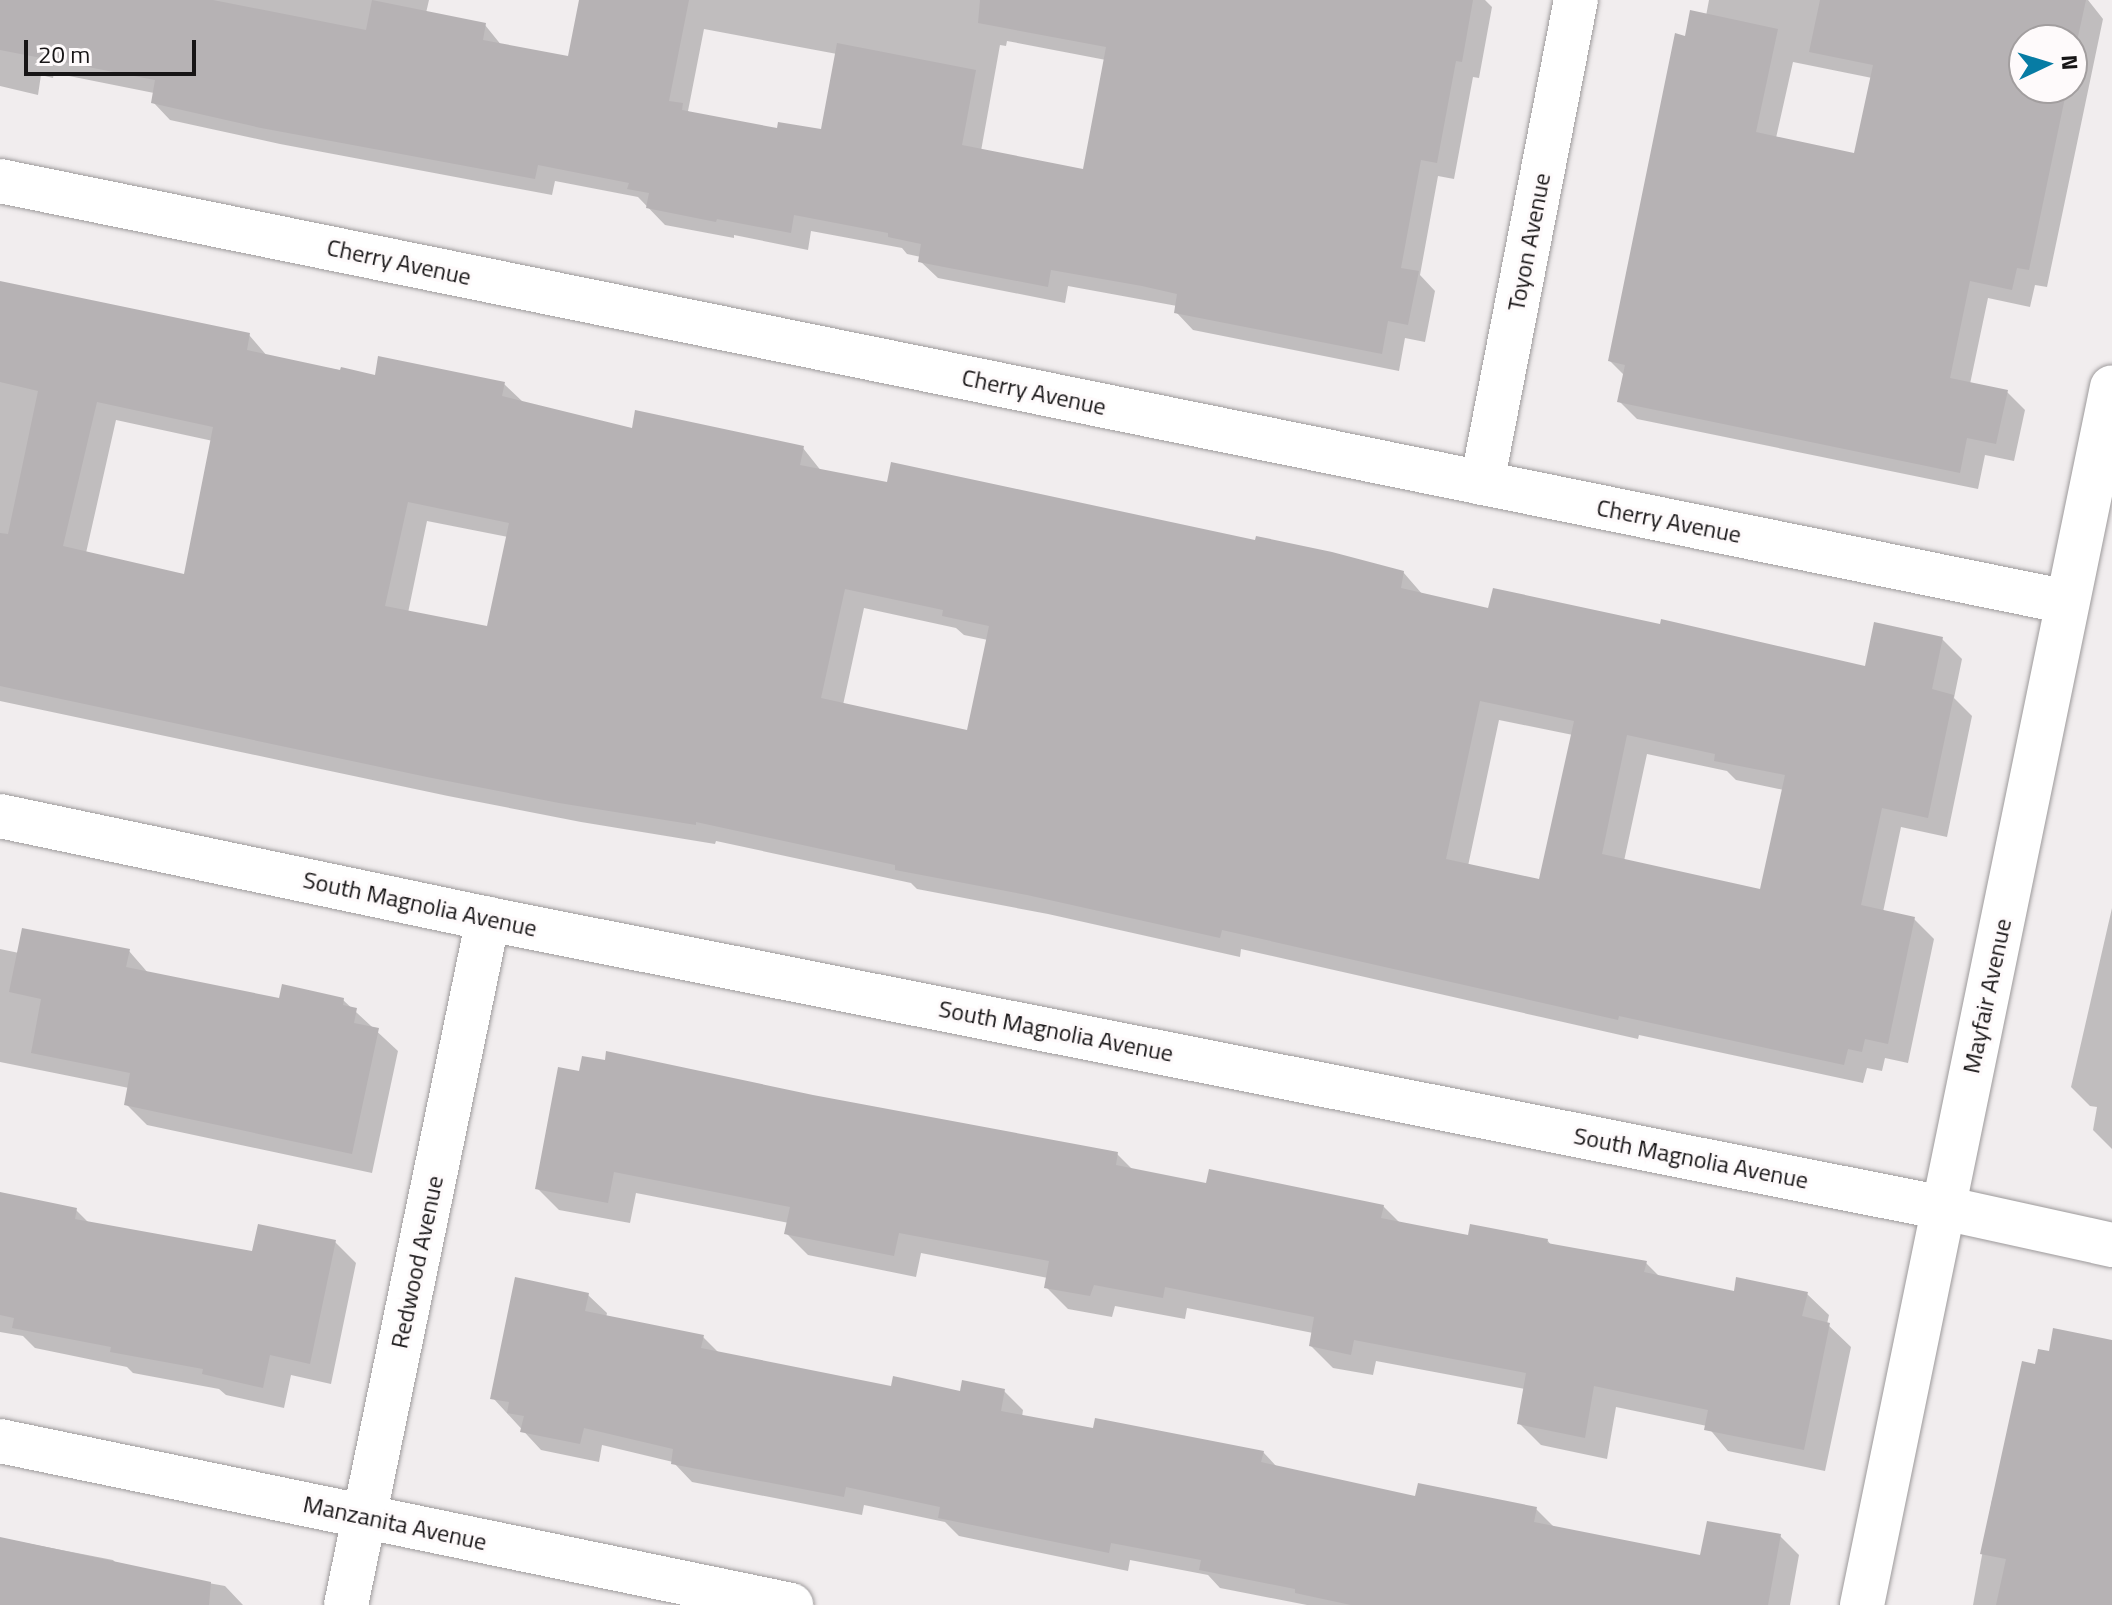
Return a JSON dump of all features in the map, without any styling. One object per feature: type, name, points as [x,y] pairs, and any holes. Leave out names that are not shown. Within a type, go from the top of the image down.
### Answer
[{"type":"street","name":"Toyon Avenue","points":[[1482,483],[1576,0]]},
{"type":"street","name":"Cherry Avenue","points":[[0,181],[2068,602]]},
{"type":"street","name":"Mayfair Avenue","points":[[1862,1605],[2112,387]]},
{"type":"street","name":"South Magnolia Avenue","points":[[0,816],[488,919],[1944,1208],[2112,1245]]},
{"type":"street","name":"Redwood Avenue","points":[[346,1605],[488,919]]},
{"type":"street","name":"Manzanita Avenue","points":[[0,1441],[791,1605]]},
{"type":"building","points":[[0,0],[213,0],[366,30],[372,0],[486,23],[483,40],[568,56],[579,0],[689,0],[669,101],[683,103],[682,110],[777,128],[778,122],[821,129],[837,43],[976,70],[962,145],[1083,169],[1106,47],[978,23],[980,0],[1473,0],[1462,62],[1456,61],[1437,163],[1421,160],[1401,268],[1419,271],[1408,325],[1388,321],[1382,354],[1174,313],[1177,294],[1142,286],[1051,270],[1048,287],[918,262],[921,244],[888,237],[888,233],[794,215],[791,233],[717,219],[716,222],[646,208],[649,193],[627,189],[629,183],[538,165],[535,179],[261,128],[151,103],[155,80],[0,50]]},
{"type":"building","points":[[1820,0],[2086,0],[2081,24],[2008,24],[2008,104],[2064,104],[2029,270],[2017,268],[2012,290],[1970,281],[1950,378],[2008,390],[1996,444],[1967,438],[1960,473],[1617,402],[1625,365],[1608,361],[1675,33],[1685,36],[1690,10],[1778,29],[1756,132],[1854,153],[1873,65],[1809,52]]},
{"type":"building","points":[[0,281],[250,333],[247,350],[340,370],[341,367],[375,375],[378,356],[505,382],[502,396],[632,428],[635,410],[804,446],[800,465],[887,482],[891,462],[1255,540],[1256,536],[1332,552],[1404,571],[1401,588],[1488,608],[1493,588],[1660,624],[1661,619],[1865,666],[1874,622],[1943,637],[1932,689],[1954,695],[1928,818],[1882,808],[1861,905],[1915,917],[1888,1044],[1865,1039],[1862,1052],[1848,1049],[1844,1065],[1619,1016],[1618,1020],[1222,930],[1220,938],[1027,895],[895,870],[895,865],[696,822],[696,825],[559,803],[0,686],[0,533],[8,534],[38,391],[0,382]],"holes":[[[97,402],[213,427],[184,574],[63,546]],[[408,502],[509,523],[487,626],[385,606]],[[845,589],[943,610],[942,616],[989,626],[967,730],[821,698]],[[1480,701],[1574,721],[1539,879],[1446,859]],[[1627,735],[1715,754],[1714,761],[1785,775],[1760,889],[1602,854]]]},
{"type":"building","points":[[22,928],[130,949],[126,967],[279,998],[282,984],[344,998],[343,1005],[357,1008],[354,1023],[379,1028],[352,1154],[124,1105],[130,1073],[31,1053],[41,999],[9,992]]},
{"type":"building","points":[[606,1051],[813,1095],[1118,1152],[1116,1165],[1206,1183],[1209,1169],[1384,1205],[1381,1218],[1468,1235],[1470,1224],[1548,1239],[1547,1243],[1647,1261],[1644,1272],[1734,1291],[1736,1277],[1808,1292],[1802,1316],[1830,1323],[1804,1450],[1704,1430],[1708,1410],[1594,1386],[1585,1438],[1517,1424],[1526,1373],[1354,1340],[1351,1355],[1309,1346],[1314,1317],[1165,1287],[1163,1298],[1094,1285],[1090,1296],[1044,1288],[1049,1261],[899,1233],[894,1256],[784,1234],[790,1207],[614,1172],[608,1203],[535,1189],[558,1067],[579,1071],[582,1056],[605,1060]]},
{"type":"building","points":[[0,1192],[77,1208],[75,1219],[252,1251],[258,1224],[336,1240],[310,1364],[270,1355],[263,1388],[202,1374],[203,1369],[110,1352],[111,1347],[12,1328],[14,1318],[0,1315]]},
{"type":"building","points":[[515,1277],[589,1293],[585,1311],[704,1335],[701,1348],[891,1386],[893,1376],[960,1391],[962,1380],[1005,1389],[1001,1411],[1093,1428],[1095,1418],[1264,1451],[1261,1462],[1415,1496],[1418,1483],[1537,1507],[1534,1522],[1700,1555],[1707,1521],[1781,1534],[1768,1605],[1351,1605],[1295,1593],[1295,1589],[1199,1570],[1201,1560],[1111,1543],[1109,1553],[938,1518],[940,1507],[846,1487],[844,1497],[671,1464],[673,1449],[584,1428],[580,1444],[520,1432],[524,1416],[507,1413],[509,1402],[490,1399]]},
{"type":"building","points":[[2053,1328],[2112,1340],[2112,1605],[1996,1605],[2006,1559],[1980,1554],[2022,1361],[2035,1364],[2038,1349],[2049,1351]]},
{"type":"building","points":[[0,1537],[211,1582],[209,1605],[0,1605]]}]
